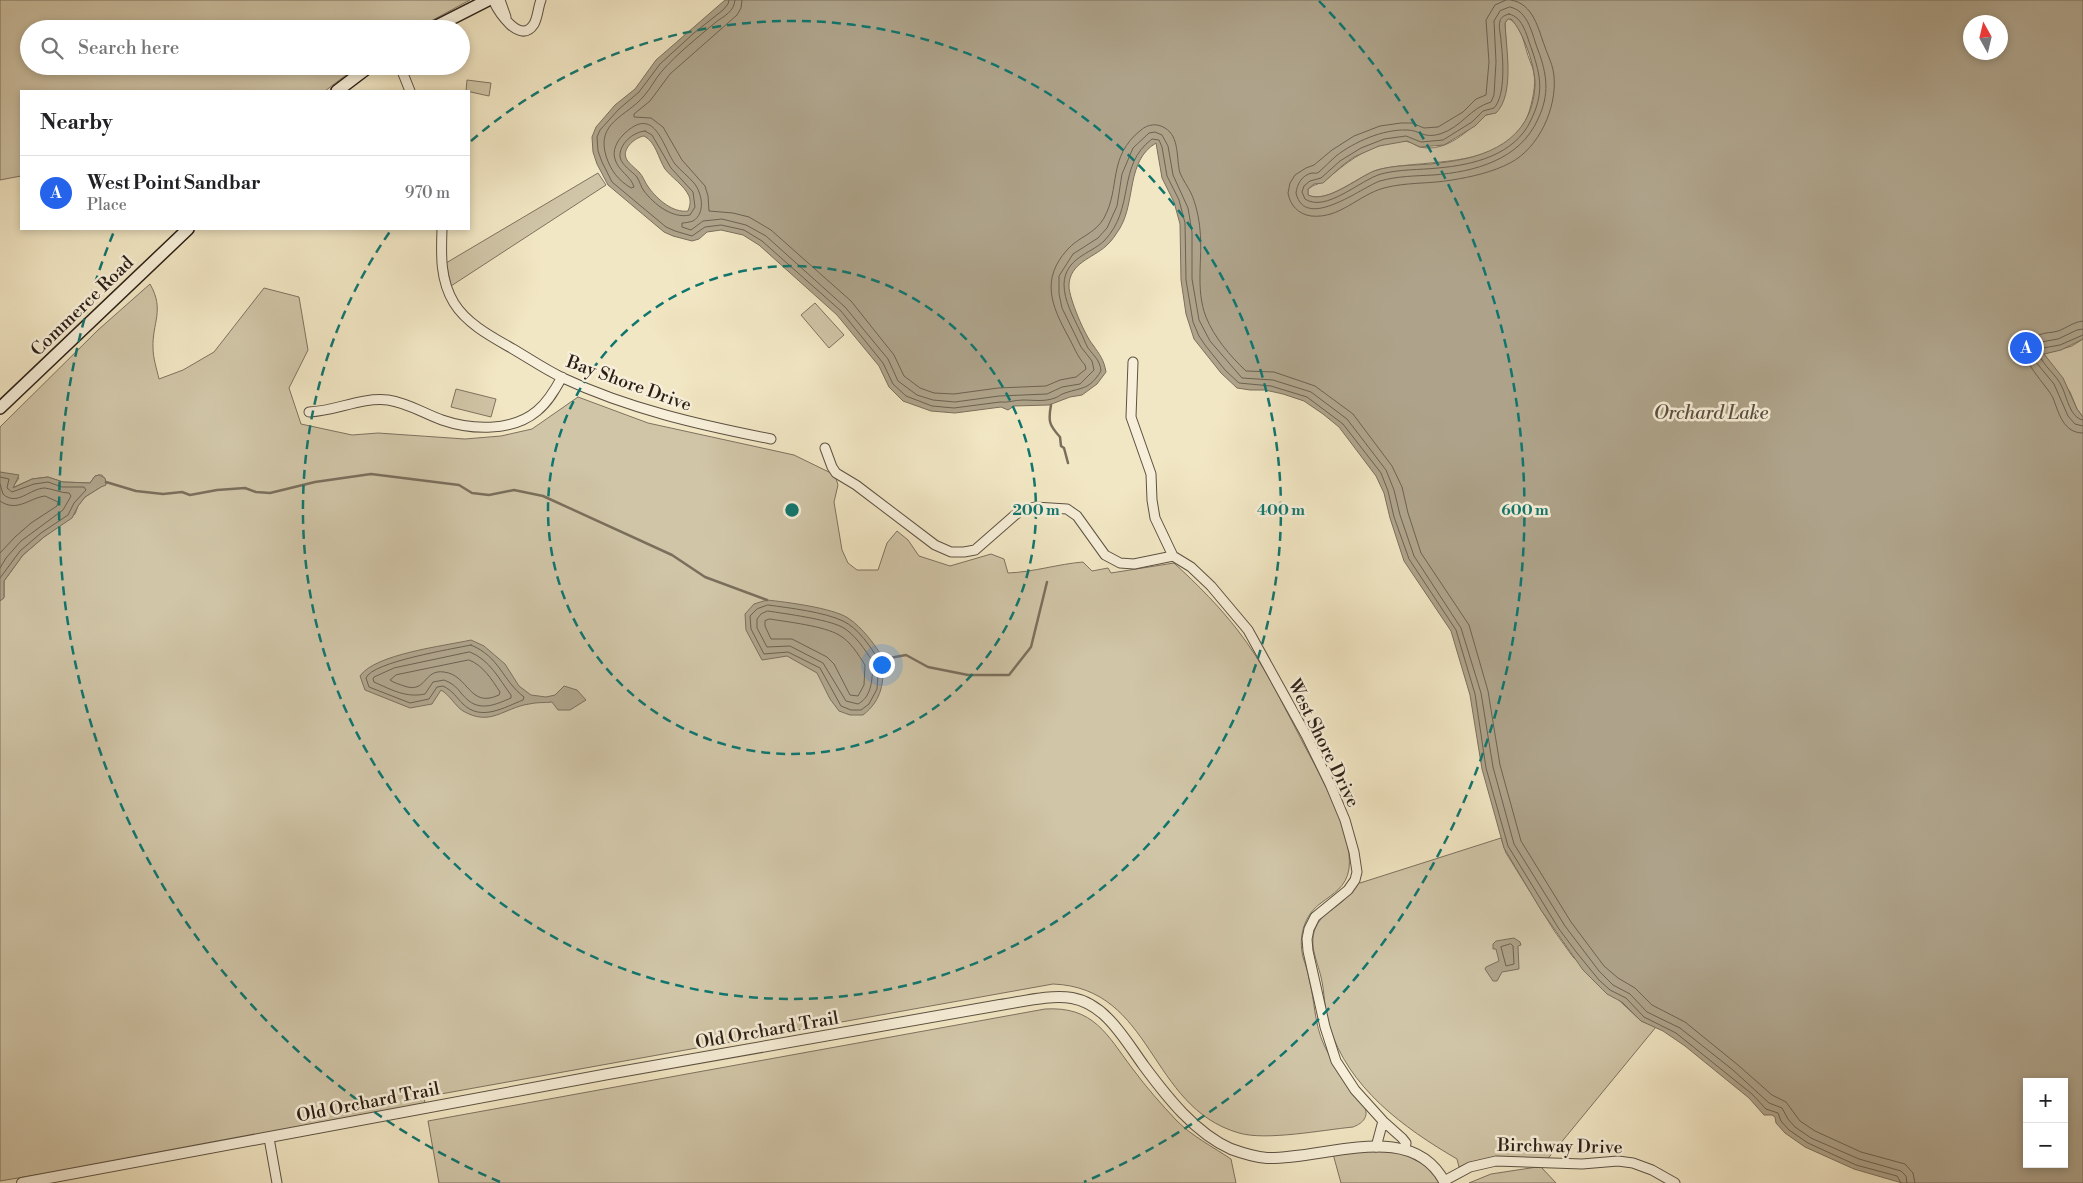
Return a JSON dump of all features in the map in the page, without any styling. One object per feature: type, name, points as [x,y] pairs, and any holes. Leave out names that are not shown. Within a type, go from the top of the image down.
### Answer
[{"type":"main road","points":[[449,20],[488,0]]},
{"type":"main road","points":[[338,90],[358,75]]},
{"type":"main road","name":"Commerce Road","points":[[0,408],[187,230]]},
{"type":"street","points":[[493,0],[507,22],[521,30],[530,28],[535,21],[541,0]]},
{"type":"street","points":[[500,0],[507,22]]},
{"type":"street","points":[[404,75],[410,90]]},
{"type":"street","name":"Bay Shore Drive","points":[[442,230],[442,272],[446,288],[455,304],[479,328],[562,378],[606,396],[692,423],[771,440]]},
{"type":"street","points":[[825,448],[836,473],[935,545],[951,552],[975,550],[1015,515],[1022,510],[1035,507],[1067,509],[1077,516],[1105,555],[1120,563],[1134,564],[1173,556],[1155,518],[1151,474],[1131,417],[1133,362]]},
{"type":"street","points":[[309,412],[323,411],[359,401],[375,399],[402,402],[441,420],[468,427],[503,425],[536,412],[548,400],[562,378]]},
{"type":"street","name":"West Shore Drive","points":[[1173,556],[1191,567],[1211,586],[1248,630],[1306,735],[1345,820],[1354,852],[1357,872],[1356,880],[1348,890],[1316,917],[1309,929],[1307,939],[1308,951],[1322,1014],[1336,1061],[1355,1090],[1383,1122],[1406,1143],[1405,1149]]},
{"type":"street","name":"Old Orchard Trail","points":[[22,1183],[608,1074],[1000,1005],[1059,998],[1072,998],[1088,1004],[1107,1017],[1164,1092],[1203,1133],[1230,1148],[1255,1156],[1277,1158],[1376,1147],[1405,1149],[1425,1158],[1445,1182]]},
{"type":"street","points":[[1376,1147],[1383,1122]]},
{"type":"street","points":[[269,1138],[277,1183]]},
{"type":"street","name":"Birchway Drive","points":[[1445,1182],[1470,1167],[1496,1161],[1582,1164],[1618,1161],[1633,1163],[1652,1170],[1675,1183]]},
{"type":"shaded area","points":[[0,0],[470,0],[433,20],[20,20],[20,75],[346,75],[326,90],[20,90],[20,176],[0,180]]},
{"type":"shaded area","points":[[1508,18],[1513,21],[1520,31],[1534,72],[1535,83],[1531,105],[1522,126],[1508,141],[1490,151],[1469,158],[1381,169],[1325,196],[1316,197],[1308,195],[1308,189],[1325,181],[1370,149],[1404,141],[1420,147],[1439,147],[1456,139],[1486,115],[1491,114],[1506,90],[1505,23]]},
{"type":"shaded area","points":[[467,80],[491,83],[489,96],[466,90]]},
{"type":"shaded area","points":[[598,173],[606,185],[451,286],[446,263]]},
{"type":"shaded area","points":[[150,284],[157,301],[153,348],[159,379],[183,370],[214,352],[264,288],[299,297],[308,350],[289,388],[301,424],[352,435],[378,433],[465,439],[501,436],[532,429],[578,397],[648,423],[794,455],[835,475],[838,485],[834,502],[842,550],[848,563],[857,570],[878,570],[887,543],[897,531],[908,540],[919,556],[950,566],[991,554],[1004,559],[1008,573],[1083,562],[1092,571],[1108,568],[1111,573],[1174,563],[1224,614],[1256,656],[1314,763],[1340,818],[1346,836],[1349,869],[1345,881],[1339,889],[1310,914],[1304,927],[1301,942],[1321,1037],[1336,1066],[1363,1102],[1366,1112],[1364,1120],[1353,1127],[1294,1134],[1264,1136],[1239,1133],[1209,1119],[1186,1099],[1132,1026],[1112,1005],[1086,990],[1053,984],[424,1097],[426,1109],[0,1181],[0,601],[4,597],[4,581],[23,555],[75,514],[85,497],[107,483],[102,475],[95,476],[90,483],[63,482],[48,477],[32,479],[12,488],[19,478],[0,472],[0,427],[98,330]]},
{"type":"shaded area","points":[[815,303],[844,335],[829,348],[801,315]]},
{"type":"shaded area","points":[[2083,339],[2083,417],[2077,409],[2070,392],[2044,354],[2072,346]]},
{"type":"shaded area","points":[[456,389],[496,399],[491,417],[451,407]]},
{"type":"shaded area","points":[[1501,838],[1506,853],[1555,932],[1573,957],[1641,1021],[1656,1027],[1541,1167],[1556,1183],[1469,1183],[1491,1174],[1537,1167],[1517,1161],[1489,1159],[1459,1167],[1457,1159],[1417,1134],[1380,1104],[1364,1087],[1338,1048],[1327,1019],[1322,983],[1313,947],[1313,935],[1321,919],[1349,895],[1358,878],[1360,883]]},
{"type":"shaded area","points":[[1045,1009],[1062,1009],[1076,1012],[1098,1025],[1115,1044],[1148,1089],[1177,1121],[1231,1159],[1236,1183],[439,1183],[428,1121]]},
{"type":"shaded area","points":[[1394,1148],[1441,1174],[1443,1183],[1341,1183],[1333,1154]]},
{"type":"water","name":"Orchard Lake","points":[[725,0],[2083,0],[2083,339],[2061,350],[2044,354],[2063,378],[2077,409],[2083,417],[2083,1183],[1902,1183],[1854,1169],[1805,1147],[1785,1133],[1776,1123],[1775,1117],[1764,1115],[1749,1098],[1685,1046],[1663,1031],[1641,1021],[1622,1002],[1607,994],[1583,970],[1541,910],[1504,848],[1482,769],[1470,695],[1451,631],[1404,561],[1384,493],[1376,476],[1339,427],[1323,414],[1304,401],[1283,394],[1265,390],[1237,388],[1221,373],[1194,339],[1186,314],[1181,280],[1180,224],[1174,202],[1162,178],[1156,143],[1146,151],[1140,160],[1125,217],[1120,228],[1106,246],[1077,266],[1070,278],[1070,292],[1078,317],[1105,368],[1106,372],[1097,384],[1082,395],[1070,397],[1049,405],[1014,406],[1008,410],[1001,407],[955,413],[931,411],[903,401],[889,387],[879,366],[837,315],[759,245],[743,235],[721,230],[707,232],[699,239],[692,241],[673,236],[664,232],[608,185],[593,152],[592,137],[596,127],[615,105],[635,89],[656,60]],"holes":[[[1508,19],[1511,19],[1520,32],[1531,60],[1535,78],[1532,105],[1525,121],[1516,133],[1504,143],[1473,157],[1456,161],[1382,169],[1367,174],[1341,189],[1324,196],[1315,197],[1308,195],[1308,189],[1314,184],[1323,183],[1354,157],[1379,146],[1407,141],[1420,147],[1444,145],[1475,126],[1486,115],[1496,113],[1502,105],[1506,94],[1508,57],[1505,23]],[[644,136],[651,142],[665,169],[687,192],[690,202],[688,211],[671,208],[661,201],[627,160],[625,154],[628,147],[634,141]]]},
{"type":"water","points":[[0,472],[19,475],[13,488],[32,479],[48,477],[63,482],[90,483],[95,476],[99,475],[105,478],[106,485],[85,497],[72,518],[44,537],[23,555],[4,581],[4,598],[0,601]]},
{"type":"water","points":[[767,600],[832,611],[848,618],[859,627],[884,659],[881,690],[870,709],[863,715],[850,715],[839,711],[830,699],[817,673],[787,656],[762,660],[746,630],[745,614],[754,604]]},
{"type":"water","points":[[471,640],[484,646],[505,664],[519,686],[531,695],[546,697],[555,695],[564,686],[577,690],[586,700],[570,710],[558,710],[552,702],[535,703],[520,706],[497,715],[481,717],[463,711],[441,690],[432,704],[410,708],[365,690],[360,676],[368,668],[380,662],[411,652]]},
{"type":"water","points":[[1514,938],[1521,945],[1518,946],[1519,969],[1502,972],[1497,981],[1493,981],[1485,969],[1499,961],[1496,949],[1493,949],[1493,944],[1496,941]]},
{"type":"waterway","points":[[1051,405],[1050,422],[1060,437],[1061,446],[1064,448],[1068,463]]},
{"type":"waterway","points":[[106,482],[136,491],[163,494],[182,492],[190,495],[217,490],[245,488],[256,492],[270,493],[315,482],[371,474],[459,485],[472,493],[489,495],[514,490],[543,496],[672,555],[705,577],[767,600]]},
{"type":"waterway","points":[[884,659],[906,655],[928,667],[968,675],[1009,675],[1031,647],[1047,582]]},
{"type":"place","name":"West Point Sandbar","points":[[2026,348]]}]
